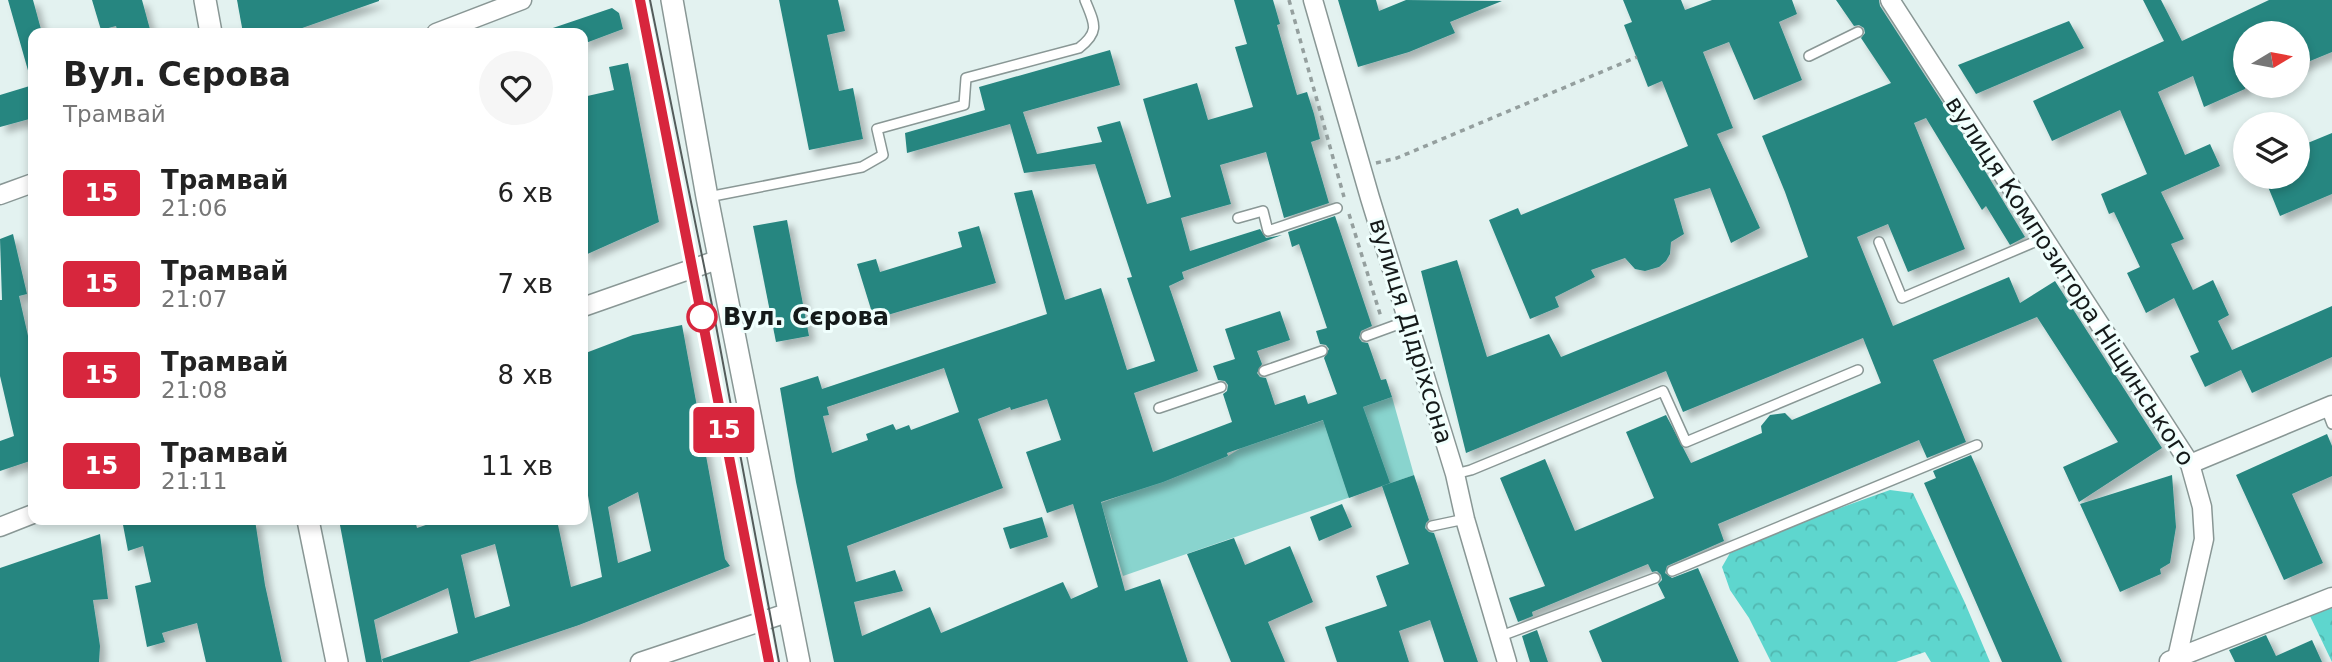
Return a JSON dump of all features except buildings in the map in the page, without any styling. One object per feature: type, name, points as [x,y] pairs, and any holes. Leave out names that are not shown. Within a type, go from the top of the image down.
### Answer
[{"type":"street","points":[[205,0],[210,28]]},
{"type":"street","points":[[449,28],[522,0]]},
{"type":"street","points":[[672,0],[707,197],[799,662]]},
{"type":"street","name":"вулиця Дідріхсона","points":[[1313,0],[1455,474],[1465,519],[1507,662]]},
{"type":"street","name":"вулиця Композитора Ніщинського","points":[[1891,6],[2190,464],[2202,507],[2204,538],[2171,660]]},
{"type":"street","points":[[0,195],[28,185]]},
{"type":"street","points":[[588,305],[720,259]]},
{"type":"street","points":[[2190,464],[2330,412]]},
{"type":"street","points":[[0,527],[28,516]]},
{"type":"street","points":[[309,525],[337,662]]},
{"type":"street","points":[[2171,660],[2332,597]]},
{"type":"street","points":[[640,662],[790,612]]},
{"type":"lane","points":[[707,197],[862,167],[883,155],[877,128],[964,104],[966,78],[1079,48],[1092,38],[1095,26],[1085,0]]},
{"type":"lane","points":[[1809,56],[1858,32]]},
{"type":"lane","points":[[1238,218],[1262,211],[1268,231],[1337,208]]},
{"type":"lane","points":[[1879,242],[1902,298],[2044,238]]},
{"type":"lane","points":[[1366,336],[1407,321]]},
{"type":"lane","points":[[1264,371],[1322,351]]},
{"type":"lane","points":[[1455,474],[1471,470],[1663,391],[1686,442],[1858,370]]},
{"type":"lane","points":[[1159,408],[1221,387]]},
{"type":"lane","points":[[1672,571],[1977,445]]},
{"type":"lane","points":[[1432,526],[1465,519]]},
{"type":"lane","points":[[1501,636],[1655,578]]},
{"type":"path","points":[[1289,0],[1385,329]]},
{"type":"path","points":[[1362,167],[1397,159],[1637,57]]},
{"type":"path","points":[[1314,114],[1320,113]]},
{"type":"green space","points":[[1890,490],[1913,493],[1990,662],[1931,662],[1925,652],[1896,662],[1771,662],[1749,618],[1730,590],[1722,567],[1730,553],[1798,523]]},
{"type":"green space","points":[[2332,605],[2332,662],[2309,614]]},
{"type":"shaded area","points":[[1392,397],[1414,475],[1123,576],[1101,503],[1228,456],[1241,448]]},
{"type":"tram line","name":"15","points":[[640,0],[769,662]]},
{"type":"tram line","points":[[650,0],[714,315],[779,662]]},
{"type":"tram line","points":[[673,168],[742,522]]},
{"type":"place","name":"Вул. Сєрова","points":[[702,317]]}]
